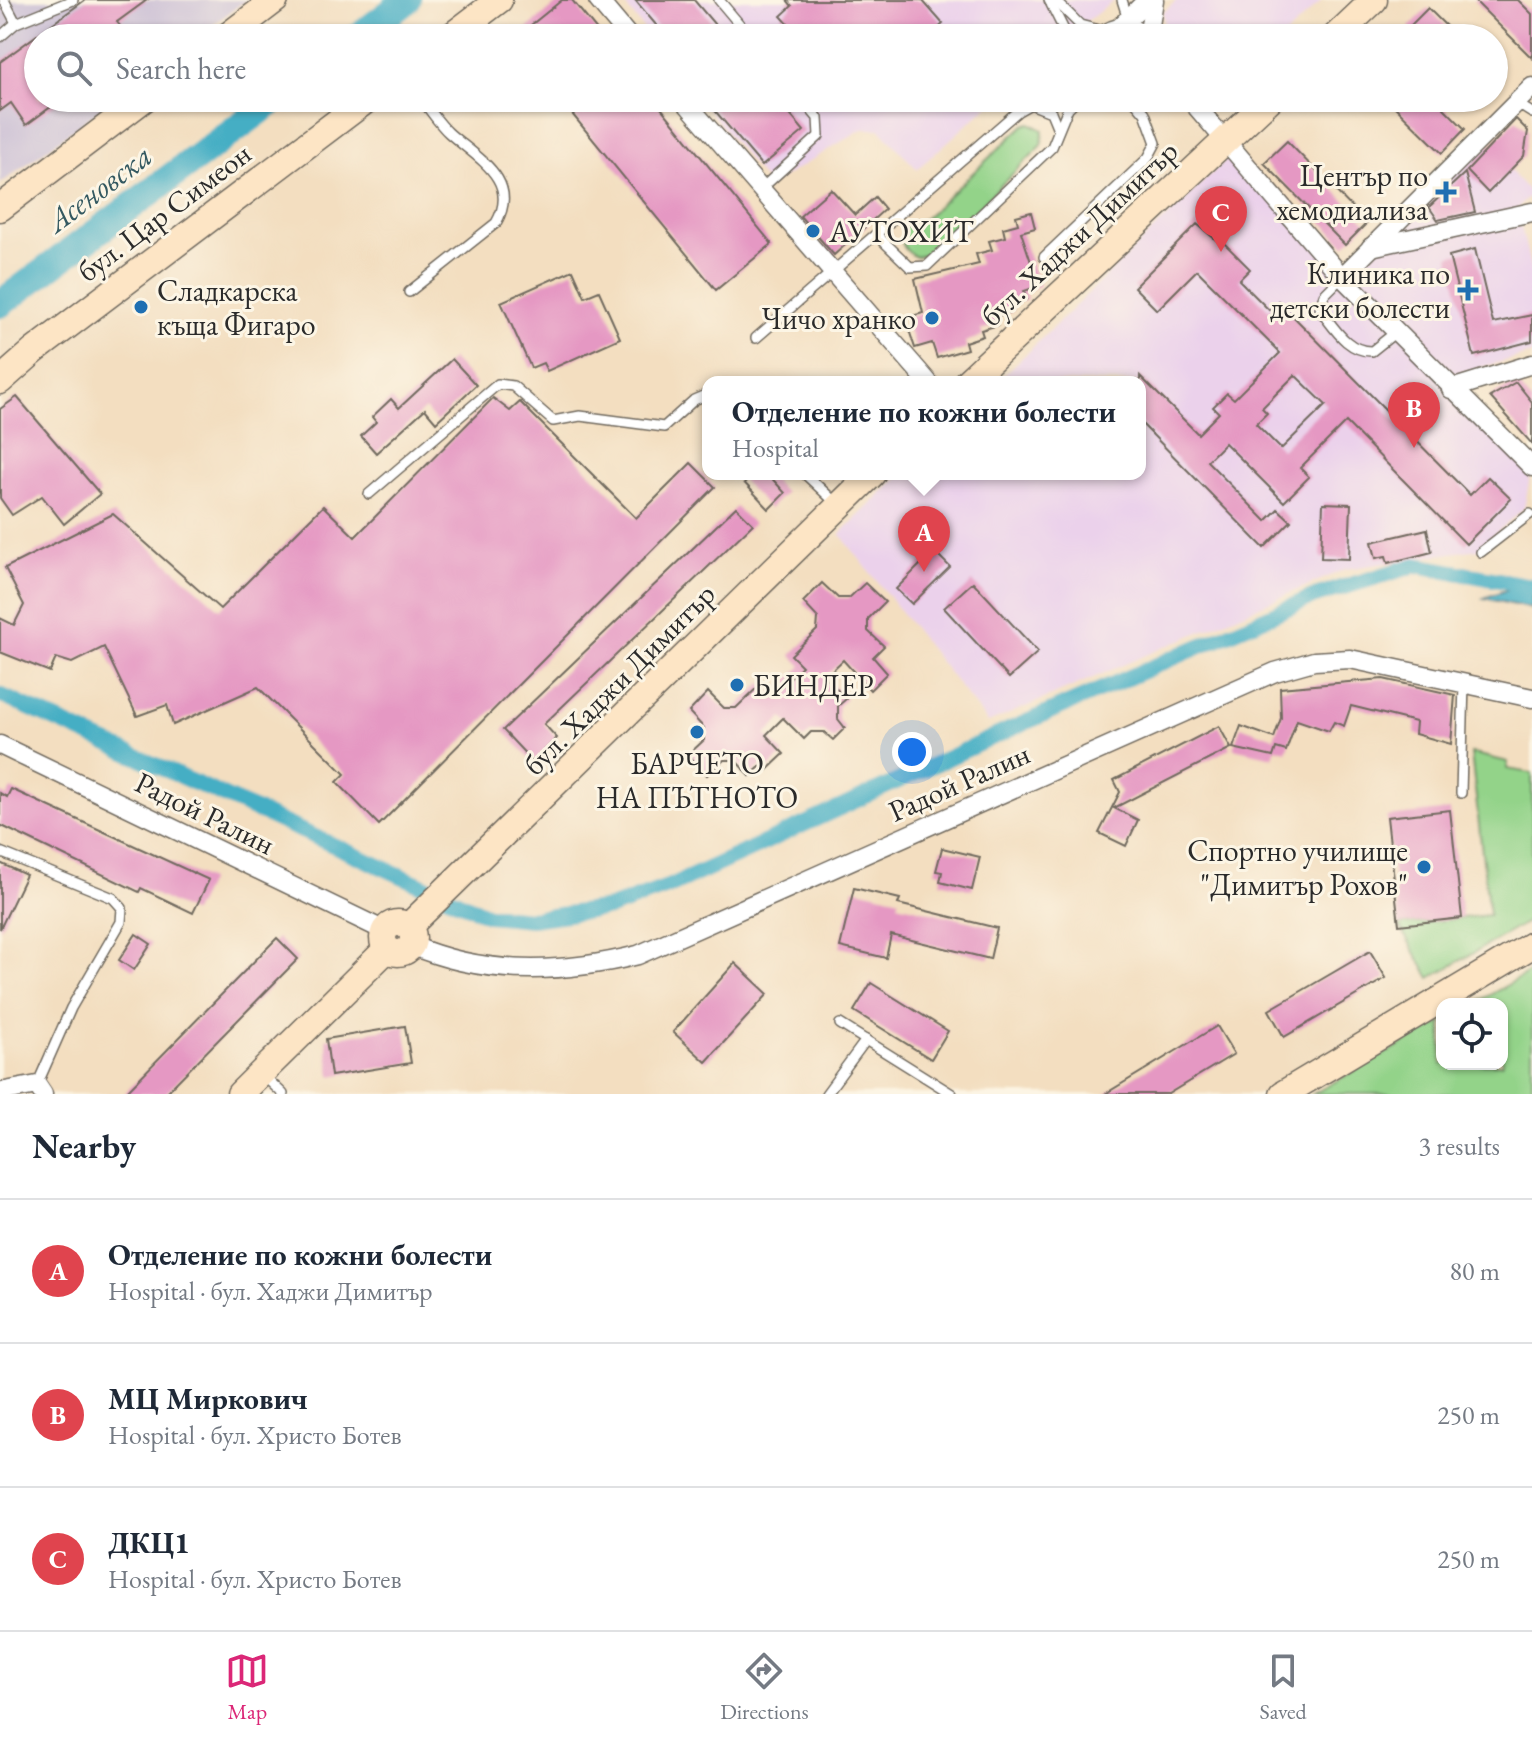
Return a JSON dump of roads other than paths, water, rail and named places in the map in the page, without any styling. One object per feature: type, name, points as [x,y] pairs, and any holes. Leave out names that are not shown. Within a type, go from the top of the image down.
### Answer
[{"type":"street","points":[[243,24],[275,0]]},
{"type":"street","points":[[467,24],[499,0]]},
{"type":"street","points":[[598,0],[618,24]]},
{"type":"street","points":[[1120,24],[1147,0]]},
{"type":"street","points":[[1150,24],[1154,0]]},
{"type":"street","points":[[1349,24],[1374,0]]},
{"type":"street","points":[[1342,277],[1524,108],[1532,87]]},
{"type":"street","points":[[0,208],[127,112]]},
{"type":"street","name":"бул. Цар Симеон","points":[[0,381],[34,351],[350,112]]},
{"type":"street","points":[[694,112],[923,376]]},
{"type":"street","points":[[1201,112],[1342,277],[1532,467]]},
{"type":"street","name":"бул. Хаджи Димитър","points":[[973,376],[1256,112]]},
{"type":"street","points":[[1371,247],[1532,212]]},
{"type":"street","points":[[1451,389],[1532,364]]},
{"type":"street","name":"бул. Хаджи Димитър","points":[[240,1094],[866,480]]},
{"type":"street","name":"Радой Ралин","points":[[0,745],[402,934],[449,961],[537,970],[596,966],[638,955],[1275,672],[1314,661],[1350,659],[1532,698]]},
{"type":"street","points":[[1283,1094],[1532,945]]},
{"type":"street","points":[[0,1092],[40,1090]]},
{"type":"lane","points":[[4,0],[16,23]]},
{"type":"lane","points":[[0,37],[16,23],[73,0]]},
{"type":"lane","points":[[719,0],[739,24]]},
{"type":"lane","points":[[1052,0],[1079,24]]},
{"type":"lane","points":[[1052,0],[1062,24]]},
{"type":"lane","points":[[1115,24],[1122,0]]},
{"type":"lane","points":[[409,292],[496,223],[503,210],[505,196],[486,162],[448,132],[432,112]]},
{"type":"lane","points":[[761,189],[819,136],[818,118],[813,112]]},
{"type":"lane","points":[[756,338],[878,236],[1017,112]]},
{"type":"lane","points":[[1051,112],[1058,133]]},
{"type":"lane","points":[[878,236],[905,265],[915,269],[927,266],[1052,147],[1066,112]]},
{"type":"lane","points":[[1044,257],[1148,158],[1156,143],[1144,112]]},
{"type":"lane","points":[[1342,277],[1324,295],[1320,310],[1345,341],[1354,348],[1372,351],[1397,331]]},
{"type":"lane","points":[[369,494],[498,384],[513,386],[553,421],[580,416],[650,427],[664,427],[702,397]]},
{"type":"lane","points":[[812,480],[840,506]]},
{"type":"lane","points":[[1481,552],[1530,514]]},
{"type":"lane","points":[[1461,793],[1464,683]]},
{"type":"lane","points":[[0,852],[113,898],[122,908],[121,922],[71,1008],[40,1090]]},
{"type":"lane","points":[[840,1024],[952,1094]]},
{"type":"lane","points":[[826,1094],[866,1040]]},
{"type":"lane","points":[[261,1073],[283,1094]]},
{"type":"water","points":[[1532,580],[1532,609],[1484,598]]},
{"type":"waterway","name":"Асеновска","points":[[375,24],[407,0]]},
{"type":"waterway","name":"Асеновска","points":[[0,304],[258,112]]},
{"type":"waterway","points":[[0,695],[488,915],[531,919],[610,908],[673,885],[1013,728],[1315,596],[1416,565],[1532,586]]},
{"type":"place","name":"Център по хемодиализа","points":[[1446,192]]},
{"type":"place","name":"АУТОХИТ","points":[[813,231]]},
{"type":"place","name":"ДКЦ1","points":[[1221,252]]},
{"type":"place","name":"Клиника по детски болести","points":[[1468,290]]},
{"type":"place","name":"Сладкарска къща Фигаро","points":[[141,307]]},
{"type":"place","name":"Чичо хранко","points":[[932,318]]},
{"type":"place","name":"МЦ Миркович","points":[[1414,448]]},
{"type":"place","name":"Отделение по кожни болести","points":[[924,572]]},
{"type":"place","name":"БИНДЕР","points":[[737,685]]},
{"type":"place","name":"БАРЧЕТО НА ПЪТНОТО","points":[[697,732]]},
{"type":"place","name":"Спортно училище \"Димитър Рохов\"","points":[[1424,867]]}]
